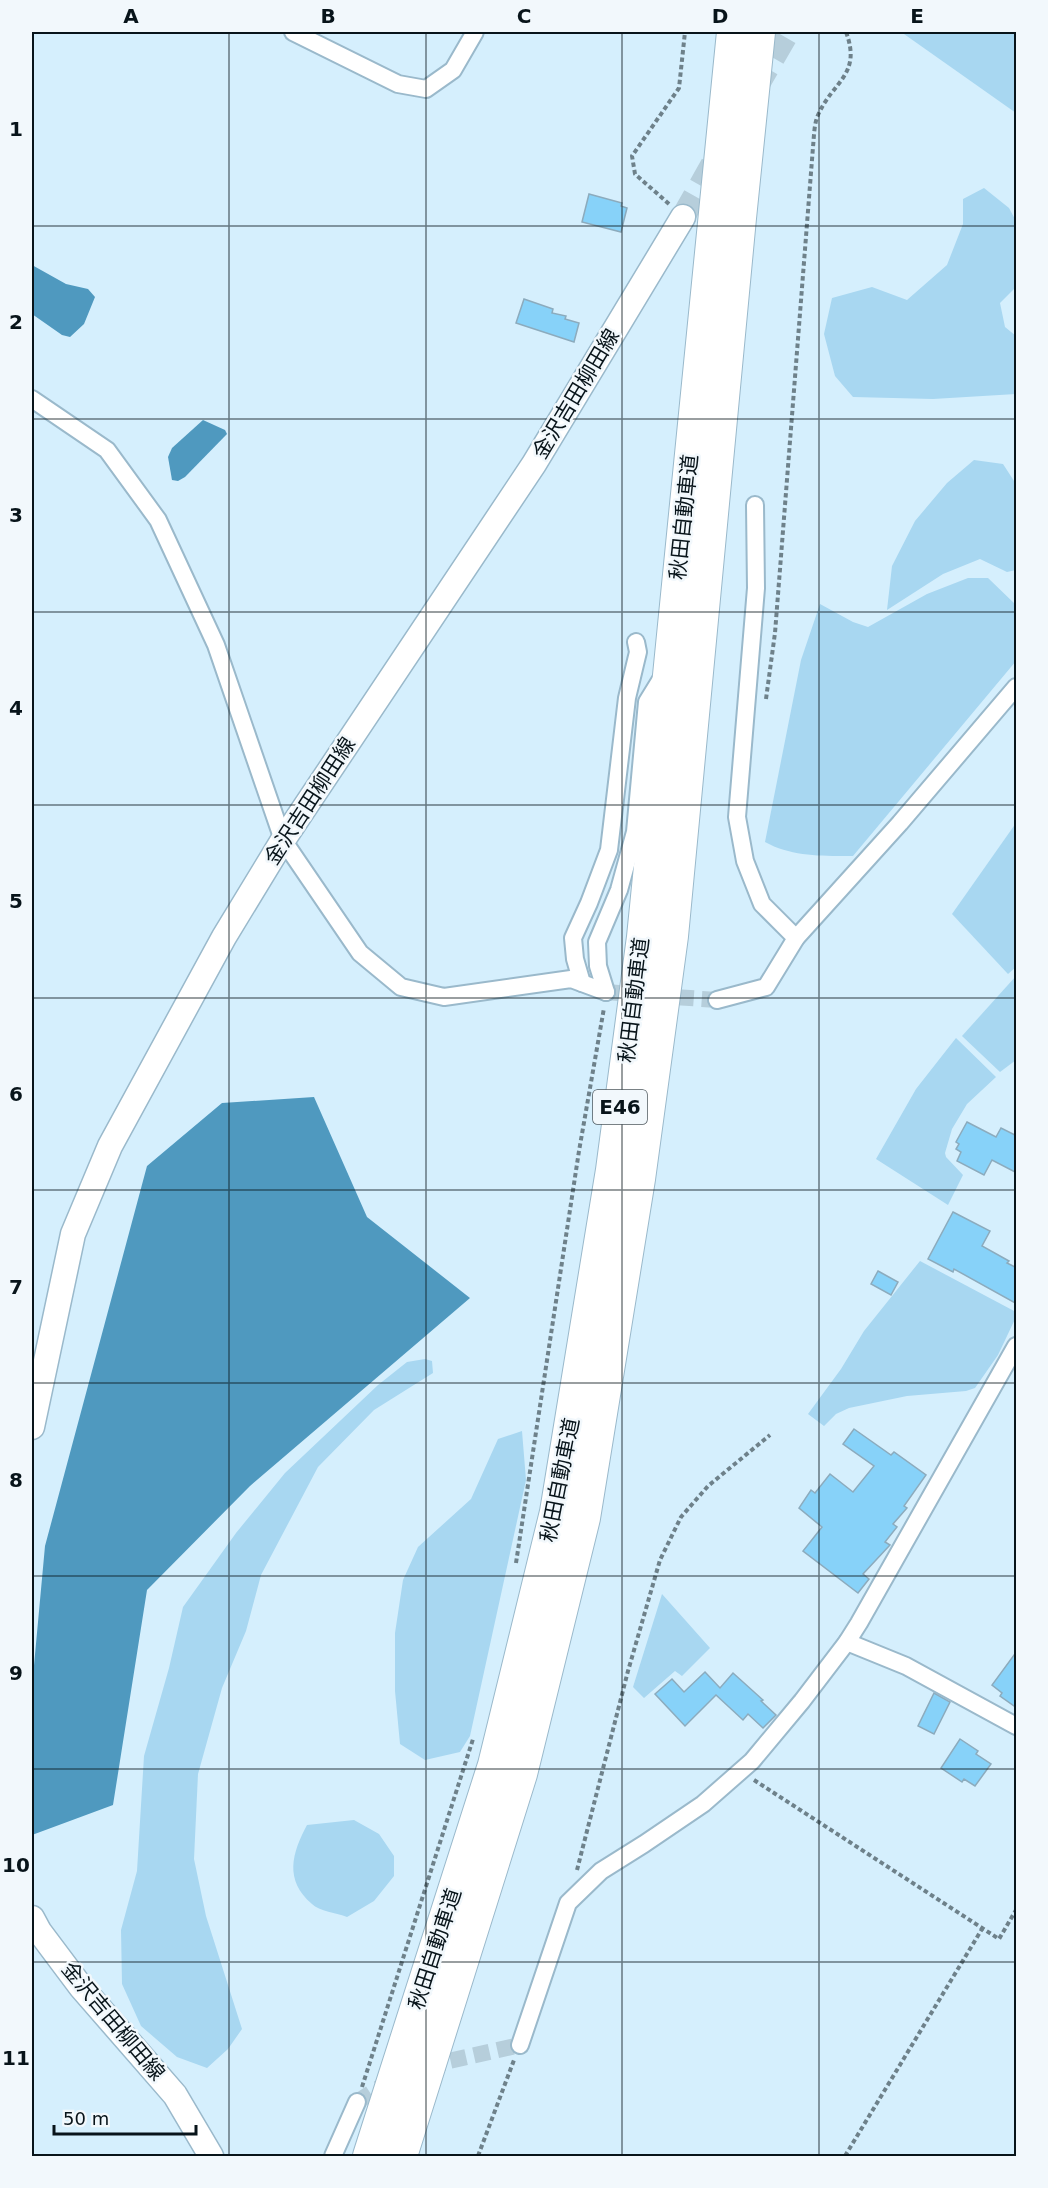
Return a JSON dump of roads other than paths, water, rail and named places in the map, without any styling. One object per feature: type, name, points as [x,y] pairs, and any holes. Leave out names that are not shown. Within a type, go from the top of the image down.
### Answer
[{"type":"highway","name":"秋田自動車道","points":[[369,2157],[494,1765],[556,1512],[612,1170],[643,937],[733,32]]},
{"type":"highway","name":"秋田自動車道","points":[[401,2157],[521,1774],[584,1518],[639,1179],[672,936],[738,230],[759,32]]},
{"type":"main road","name":"金沢吉田柳田線","points":[[32,1427],[73,1234],[110,1146],[224,937],[283,840],[534,464],[683,217]]},
{"type":"main road","name":"金沢吉田柳田線","points":[[32,1918],[39,1931],[81,1987],[175,2096],[212,2157]]},
{"type":"street","points":[[293,32],[398,84],[426,89],[453,70],[476,32]]},
{"type":"street","points":[[32,399],[107,450],[158,520],[216,645],[283,840],[360,953],[400,987],[444,997],[571,979],[606,992],[598,966],[597,942],[619,890],[635,832],[647,702],[669,664]]},
{"type":"street","points":[[755,505],[756,588],[737,817],[745,861],[762,904],[796,938]]},
{"type":"street","points":[[582,983],[575,959],[573,938],[609,850],[627,698],[638,652],[636,642]]},
{"type":"street","points":[[717,1000],[766,987],[796,938],[900,823],[1017,687]]},
{"type":"street","points":[[520,2045],[568,1903],[601,1870],[644,1845],[703,1804],[741,1772],[772,1738],[848,1642],[1017,1346]]},
{"type":"street","points":[[848,1642],[906,1666],[1017,1726]]},
{"type":"street","points":[[333,2157],[357,2102]]},
{"type":"tunnel","points":[[755,89],[788,32]]},
{"type":"tunnel","points":[[683,217],[719,153]]},
{"type":"tunnel","points":[[606,992],[717,1000]]},
{"type":"tunnel","points":[[428,2069],[449,2061],[520,2045]]},
{"type":"tunnel","points":[[357,2102],[393,2082]]}]
